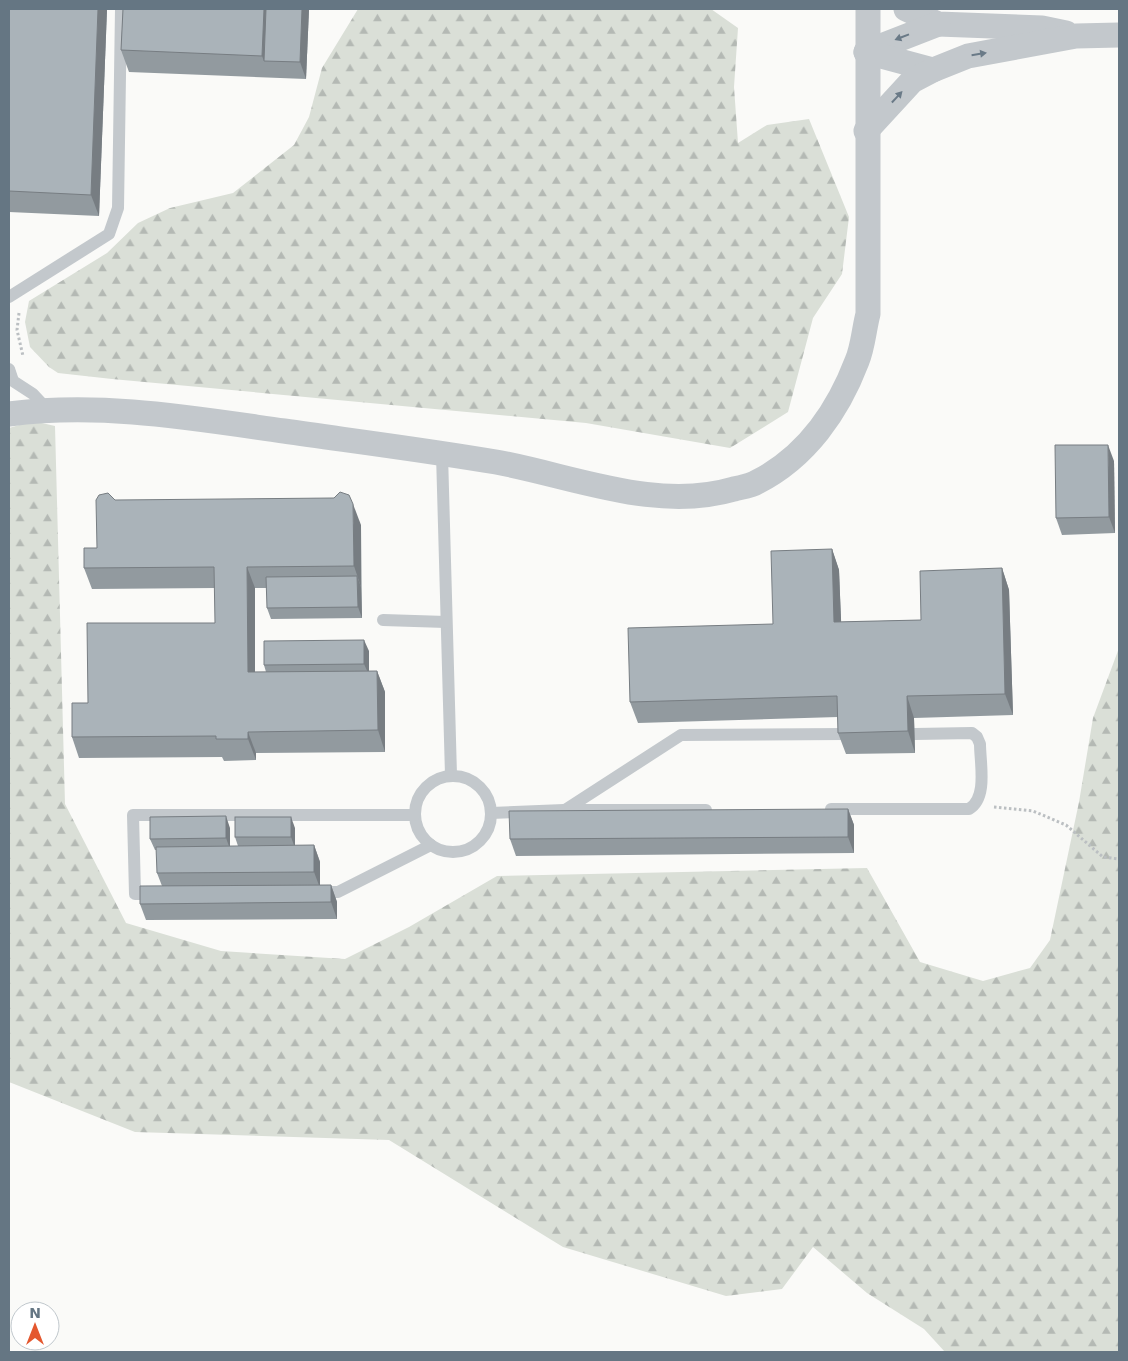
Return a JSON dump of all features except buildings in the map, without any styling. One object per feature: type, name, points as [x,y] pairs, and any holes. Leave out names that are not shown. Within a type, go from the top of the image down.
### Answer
[{"type":"street","points":[[9,414],[40,401],[129,410],[496,462],[630,492],[672,497],[718,494],[756,483],[791,460],[815,437],[840,399],[858,359],[868,314],[866,52],[868,9]]},
{"type":"street","points":[[906,9],[938,24],[1042,28],[1076,36]]},
{"type":"street","points":[[866,52],[938,24]]},
{"type":"street","points":[[866,131],[912,81],[932,70],[968,56],[1076,36],[1119,35]]},
{"type":"street","points":[[866,52],[932,70]]},
{"type":"lane","points":[[9,301],[110,234],[118,208],[121,9]]},
{"type":"lane","points":[[9,369],[13,381],[40,401]]},
{"type":"lane","points":[[9,389],[40,401]]},
{"type":"lane","points":[[442,454],[450,775]]},
{"type":"lane","points":[[383,620],[446,622]]},
{"type":"lane","points":[[821,809],[969,809],[976,804],[980,796],[980,744],[977,737],[972,733],[915,734]]},
{"type":"lane","points":[[564,810],[681,735],[845,734]]},
{"type":"lane","points":[[450,775],[463,777],[474,782],[483,790],[489,802],[491,813],[490,825],[484,836],[476,844],[465,850],[442,851],[422,837],[416,827],[414,815],[415,803],[428,784],[450,775]]},
{"type":"lane","points":[[491,813],[564,810],[722,810]]},
{"type":"lane","points":[[174,893],[135,894],[133,815],[414,815]]},
{"type":"lane","points":[[299,892],[338,892],[431,845]]},
{"type":"path","points":[[976,804],[1033,811],[1066,825],[1103,857],[1119,859]]},
{"type":"green space","points":[[358,9],[711,9],[738,28],[734,87],[738,143],[767,125],[809,119],[849,217],[842,274],[813,318],[788,412],[730,448],[586,423],[112,379],[58,373],[49,367],[30,347],[25,322],[29,301],[107,253],[138,223],[170,208],[233,193],[294,145],[309,117],[322,68]]},
{"type":"green space","points":[[33,421],[55,426],[65,804],[126,923],[221,951],[345,959],[409,927],[497,876],[867,868],[920,962],[983,981],[1030,968],[1050,940],[1079,802],[1093,718],[1119,648],[1119,1352],[945,1352],[924,1329],[867,1293],[813,1247],[782,1289],[726,1296],[563,1247],[389,1140],[135,1132],[9,1082],[9,428]]}]
